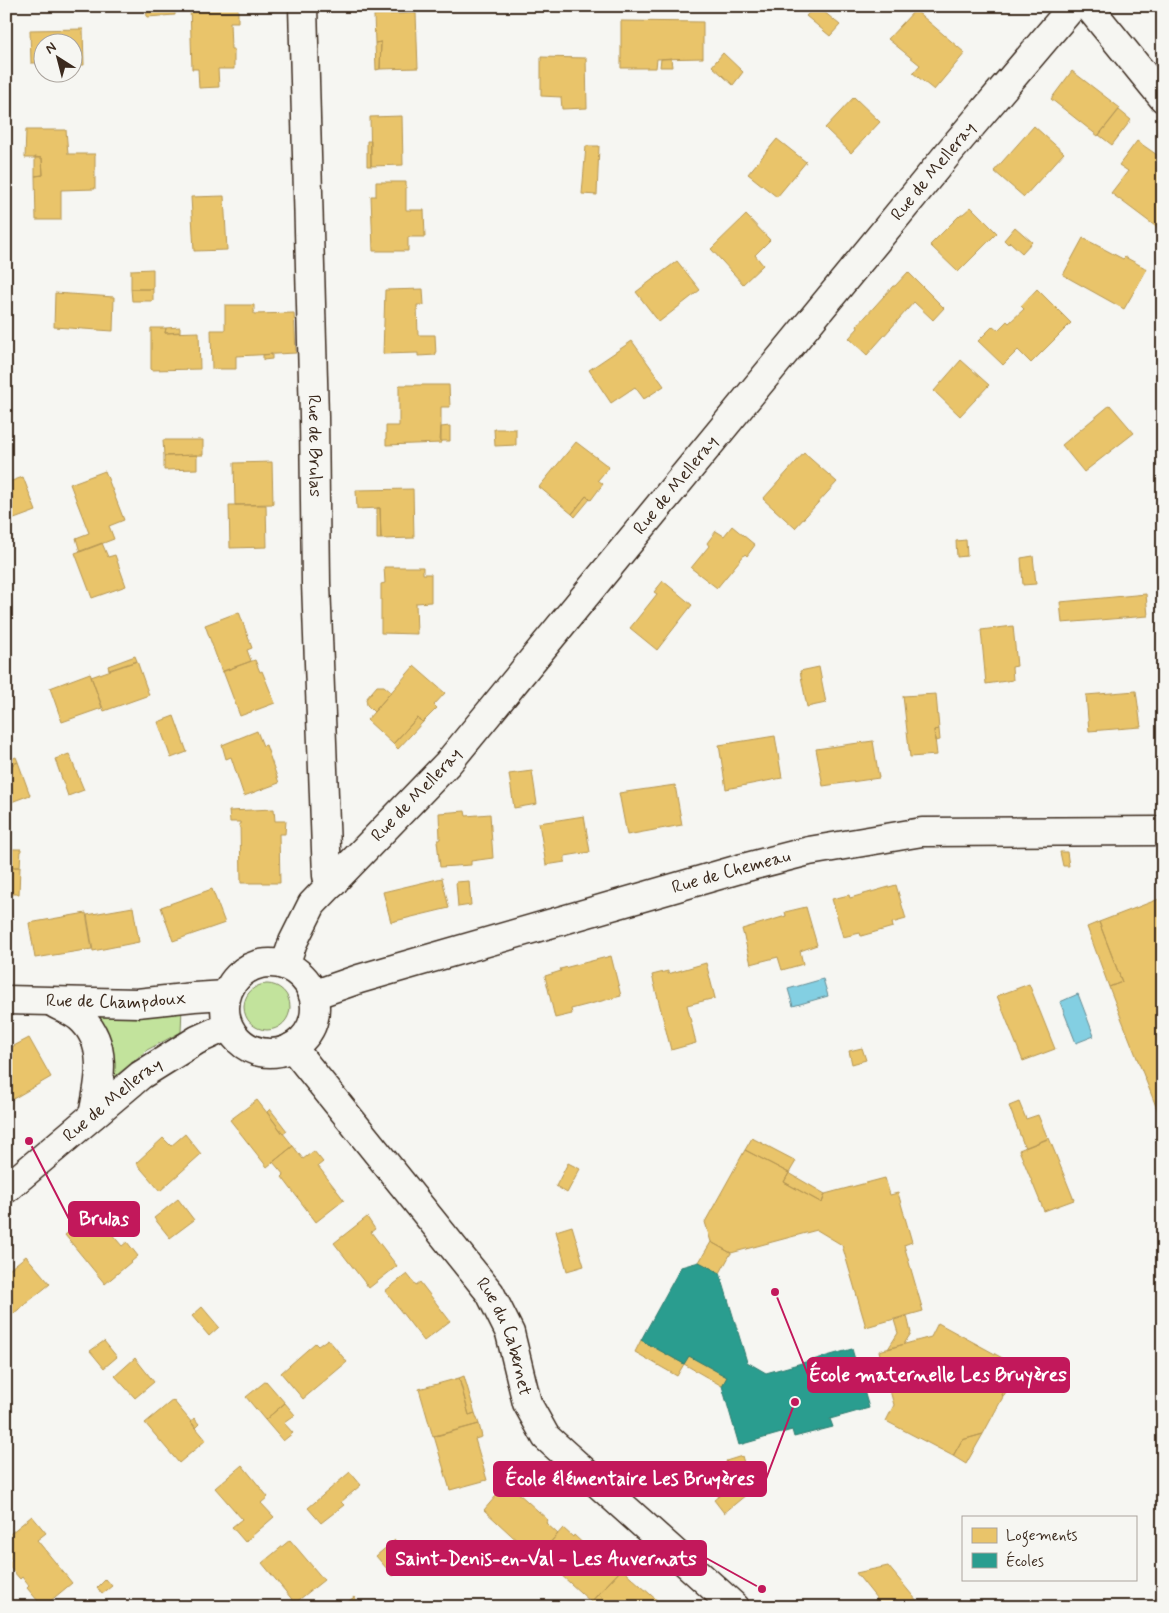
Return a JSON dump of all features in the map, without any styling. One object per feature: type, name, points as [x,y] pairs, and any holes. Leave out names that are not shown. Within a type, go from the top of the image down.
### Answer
[{"type":"street","name":"Rue de Brulas","points":[[303,6],[314,417],[316,583],[327,876],[333,883]]},
{"type":"street","name":"Rue de Melleray","points":[[285,965],[293,942],[312,904],[448,763],[944,158],[1073,6]]},
{"type":"street","points":[[1088,6],[1163,98]]},
{"type":"street","name":"Rue de Chemeau","points":[[313,995],[359,979],[743,868],[809,851],[922,832],[1163,831]]},
{"type":"street","points":[[256,964],[285,965],[296,971],[306,980],[313,995],[315,1007],[309,1030],[292,1047],[277,1052],[262,1052],[248,1048],[237,1039],[228,1026],[225,1016],[226,995],[232,982],[256,964]]},
{"type":"street","name":"Rue de Champdoux","points":[[6,1000],[136,1003],[226,995]]},
{"type":"street","points":[[51,1001],[79,1018],[96,1041],[100,1068],[99,1088],[93,1115]]},
{"type":"street","name":"Rue de Melleray","points":[[6,1189],[141,1075],[197,1040],[228,1026]]},
{"type":"street","name":"Rue du Cabernet","points":[[292,1047],[490,1293],[510,1333],[527,1402],[546,1437],[735,1607]]},
{"type":"green space","points":[[267,984],[280,988],[286,994],[290,1007],[286,1020],[280,1026],[267,1030],[254,1026],[248,1020],[244,1007],[248,994],[254,988]]},
{"type":"green space","points":[[182,1007],[181,1032],[147,1050],[112,1079],[88,1014]]},
{"type":"water","points":[[823,979],[828,996],[793,1006],[788,989]]},
{"type":"water","points":[[1078,994],[1094,1036],[1076,1043],[1060,1002]]},
{"type":"building: Logements","points":[[146,6],[175,6],[175,15],[147,17]]},
{"type":"building: Logements","points":[[190,6],[238,6],[238,22],[230,22],[231,49],[234,49],[234,69],[218,69],[219,87],[199,88],[198,69],[192,69]]},
{"type":"building: Logements","points":[[815,6],[840,25],[830,36],[806,16]]},
{"type":"building: Logements","points":[[1153,6],[1163,6],[1163,20]]},
{"type":"building: Logements","points":[[915,10],[965,53],[934,90],[913,73],[920,65],[888,39]]},
{"type":"building: Logements","points":[[416,13],[418,68],[380,69],[381,42],[375,43],[374,15]]},
{"type":"building: Logements","points":[[621,21],[703,22],[703,58],[657,59],[656,68],[621,68]]},
{"type":"building: Logements","points":[[83,29],[84,65],[82,65],[82,32],[32,32],[31,63],[30,30]]},
{"type":"building: Logements","points":[[381,42],[380,69],[376,70],[375,43]]},
{"type":"building: Logements","points":[[723,53],[743,72],[733,85],[712,66]]},
{"type":"building: Logements","points":[[541,57],[586,58],[587,108],[562,109],[561,97],[541,96]]},
{"type":"building: Logements","points":[[671,58],[672,67],[660,67],[661,59]]},
{"type":"building: Logements","points":[[1072,71],[1120,108],[1098,136],[1051,99]]},
{"type":"building: Logements","points":[[854,97],[880,122],[851,153],[825,128]]},
{"type":"building: Logements","points":[[1119,110],[1131,120],[1112,145],[1099,135]]},
{"type":"building: Logements","points":[[402,116],[403,165],[371,166],[370,117]]},
{"type":"building: Logements","points":[[1034,126],[1064,153],[1024,197],[994,171]]},
{"type":"building: Logements","points":[[26,130],[66,130],[68,154],[95,154],[95,189],[61,190],[61,220],[36,220],[35,176],[43,175],[42,158],[25,158]]},
{"type":"building: Logements","points":[[777,139],[806,162],[777,197],[748,174]]},
{"type":"building: Logements","points":[[367,141],[371,141],[371,166],[367,166]]},
{"type":"building: Logements","points":[[1137,141],[1163,159],[1156,169],[1163,173],[1163,224],[1159,229],[1111,193],[1128,171],[1119,165]]},
{"type":"building: Logements","points":[[586,146],[599,146],[597,195],[582,194]]},
{"type":"building: Logements","points":[[35,157],[42,158],[43,175],[35,176]]},
{"type":"building: Logements","points":[[376,182],[406,182],[406,210],[424,210],[425,237],[408,237],[408,251],[373,251],[371,196],[376,196]]},
{"type":"building: Logements","points":[[224,196],[227,250],[194,251],[191,197]]},
{"type":"building: Logements","points":[[971,207],[997,233],[958,272],[930,245],[961,214]]},
{"type":"building: Logements","points":[[746,215],[770,240],[755,255],[763,265],[743,284],[711,249]]},
{"type":"building: Logements","points":[[1015,227],[1032,242],[1022,253],[1010,242],[1008,244],[1004,240]]},
{"type":"building: Logements","points":[[1083,238],[1147,269],[1124,309],[1063,275]]},
{"type":"building: Logements","points":[[677,261],[700,290],[659,322],[636,292]]},
{"type":"building: Logements","points":[[153,269],[153,289],[131,289],[131,270]]},
{"type":"building: Logements","points":[[908,272],[944,308],[933,320],[914,302],[867,355],[849,338],[858,328],[857,326]]},
{"type":"building: Logements","points":[[131,289],[153,289],[153,301],[132,301]]},
{"type":"building: Logements","points":[[423,289],[424,305],[417,305],[418,335],[435,335],[436,355],[418,356],[418,353],[383,354],[385,290]]},
{"type":"building: Logements","points":[[1037,289],[1071,323],[1031,363],[1018,350],[1003,365],[978,341],[993,326],[998,330],[1007,321],[1009,323],[1024,309],[1021,306]]},
{"type":"building: Logements","points":[[55,293],[114,297],[113,331],[54,327]]},
{"type":"building: Logements","points":[[225,305],[254,305],[254,314],[294,313],[296,353],[236,356],[236,369],[212,369],[211,330],[225,330]]},
{"type":"building: Logements","points":[[180,327],[180,332],[165,333],[166,328]]},
{"type":"building: Logements","points":[[151,328],[166,328],[165,333],[199,332],[200,369],[151,370]]},
{"type":"building: Logements","points":[[632,341],[664,386],[644,399],[635,387],[611,403],[589,370]]},
{"type":"building: Logements","points":[[272,354],[272,359],[263,360],[263,355]]},
{"type":"building: Logements","points":[[961,360],[989,385],[960,416],[934,391]]},
{"type":"building: Logements","points":[[399,385],[449,385],[450,407],[441,407],[441,443],[386,445],[386,426],[399,426]]},
{"type":"building: Logements","points":[[1110,405],[1134,433],[1084,472],[1062,445]]},
{"type":"building: Logements","points":[[450,426],[450,441],[440,441],[441,427]]},
{"type":"building: Logements","points":[[494,429],[516,429],[516,445],[495,446]]},
{"type":"building: Logements","points":[[163,440],[203,440],[203,455],[164,456]]},
{"type":"building: Logements","points":[[576,442],[609,467],[598,480],[603,484],[591,500],[586,496],[572,514],[539,487]]},
{"type":"building: Logements","points":[[804,453],[837,482],[795,528],[763,499]]},
{"type":"building: Logements","points":[[197,455],[197,469],[164,470],[164,456]]},
{"type":"building: Logements","points":[[272,462],[273,504],[235,505],[234,463]]},
{"type":"building: Logements","points":[[105,471],[124,520],[109,526],[114,539],[80,552],[76,538],[89,533],[70,484]]},
{"type":"building: Logements","points":[[23,477],[36,511],[6,522],[6,483]]},
{"type":"building: Logements","points":[[413,489],[414,538],[381,539],[380,508],[357,509],[356,490]]},
{"type":"building: Logements","points":[[586,496],[590,499],[575,517],[572,514]]},
{"type":"building: Logements","points":[[229,505],[266,505],[267,547],[230,548]]},
{"type":"building: Logements","points":[[377,508],[380,508],[381,539],[377,539]]},
{"type":"building: Logements","points":[[732,526],[755,545],[747,556],[745,554],[717,588],[691,568],[709,546],[707,543],[716,531],[724,536]]},
{"type":"building: Logements","points":[[966,540],[967,556],[957,557],[956,541]]},
{"type":"building: Logements","points":[[102,543],[108,557],[115,555],[126,586],[92,598],[75,553]]},
{"type":"building: Logements","points":[[1033,556],[1036,584],[1023,585],[1021,558]]},
{"type":"building: Logements","points":[[384,567],[423,567],[423,574],[431,574],[431,602],[416,603],[417,634],[381,633],[381,584],[385,583]]},
{"type":"building: Logements","points":[[663,581],[692,605],[657,650],[630,628],[657,594],[654,592]]},
{"type":"building: Logements","points":[[1146,594],[1148,616],[1062,623],[1060,602]]},
{"type":"building: Logements","points":[[239,612],[252,648],[247,650],[251,661],[222,672],[205,625]]},
{"type":"building: Logements","points":[[1013,626],[1017,666],[1012,667],[1013,680],[986,684],[981,630]]},
{"type":"building: Logements","points":[[135,656],[137,661],[109,670],[108,666]]},
{"type":"building: Logements","points":[[255,660],[260,672],[262,671],[275,703],[240,716],[223,671]]},
{"type":"building: Logements","points":[[137,661],[149,695],[104,711],[91,677]]},
{"type":"building: Logements","points":[[414,666],[445,693],[434,705],[437,708],[423,722],[417,718],[393,744],[367,720]]},
{"type":"building: Logements","points":[[819,667],[826,703],[807,707],[800,671]]},
{"type":"building: Logements","points":[[90,673],[102,708],[62,722],[50,688]]},
{"type":"building: Logements","points":[[377,686],[384,686],[391,692],[374,712],[367,705],[366,699]]},
{"type":"building: Logements","points":[[1136,691],[1141,727],[1089,731],[1086,695]]},
{"type":"building: Logements","points":[[936,694],[939,729],[934,730],[937,755],[910,757],[903,696]]},
{"type":"building: Logements","points":[[174,716],[187,752],[171,758],[158,722]]},
{"type":"building: Logements","points":[[417,718],[423,722],[398,749],[393,744]]},
{"type":"building: Logements","points":[[939,729],[940,740],[935,741],[934,730]]},
{"type":"building: Logements","points":[[257,731],[263,746],[266,745],[279,783],[244,796],[231,757],[226,759],[222,745]]},
{"type":"building: Logements","points":[[775,736],[782,778],[726,789],[719,745]]},
{"type":"building: Logements","points":[[873,741],[879,778],[823,786],[816,749]]},
{"type":"building: Logements","points":[[69,754],[84,790],[68,796],[55,759]]},
{"type":"building: Logements","points":[[16,757],[18,762],[6,767],[6,761]]},
{"type":"building: Logements","points":[[18,762],[30,795],[6,804],[6,767]]},
{"type":"building: Logements","points":[[532,771],[537,804],[514,808],[509,774]]},
{"type":"building: Logements","points":[[675,785],[682,825],[627,835],[619,793]]},
{"type":"building: Logements","points":[[274,809],[275,821],[286,821],[285,834],[279,834],[280,883],[241,883],[240,822],[230,822],[229,811]]},
{"type":"building: Logements","points":[[465,811],[466,816],[490,814],[493,858],[471,861],[471,865],[440,867],[437,841],[440,839],[439,813]]},
{"type":"building: Logements","points":[[584,816],[590,852],[565,856],[565,862],[546,865],[539,823]]},
{"type":"building: Logements","points":[[6,849],[21,849],[20,867],[6,867]]},
{"type":"building: Logements","points":[[1060,852],[1067,852],[1069,866],[1063,866]]},
{"type":"building: Logements","points":[[6,867],[20,867],[19,894],[6,894]]},
{"type":"building: Logements","points":[[442,878],[449,908],[391,922],[383,892]]},
{"type":"building: Logements","points":[[469,881],[471,905],[458,907],[456,882]]},
{"type":"building: Logements","points":[[896,885],[906,919],[892,923],[893,927],[861,936],[860,933],[843,937],[832,899],[849,895],[850,898]]},
{"type":"building: Logements","points":[[212,889],[225,923],[173,941],[161,907]]},
{"type":"building: Logements","points":[[1159,899],[1163,908],[1163,1124],[1109,987],[1122,982],[1099,922]]},
{"type":"building: Logements","points":[[133,907],[139,942],[93,951],[87,915]]},
{"type":"building: Logements","points":[[806,907],[817,945],[800,951],[803,964],[782,970],[778,957],[751,964],[742,929],[786,916],[785,912]]},
{"type":"building: Logements","points":[[86,913],[92,949],[35,958],[29,923]]},
{"type":"building: Logements","points":[[1099,922],[1122,982],[1109,987],[1087,927]]},
{"type":"building: Logements","points":[[611,956],[621,996],[571,1009],[572,1014],[555,1018],[545,976],[561,971],[560,969]]},
{"type":"building: Logements","points":[[706,963],[715,998],[687,1005],[696,1043],[671,1050],[652,975],[668,971],[668,974]]},
{"type":"building: Logements","points":[[1029,984],[1055,1049],[1023,1061],[997,996]]},
{"type":"building: Logements","points":[[29,1038],[51,1077],[6,1103],[6,1057],[9,1055],[6,1050]]},
{"type":"building: Logements","points":[[862,1048],[866,1060],[852,1064],[849,1051]]},
{"type":"building: Logements","points":[[257,1100],[293,1146],[267,1167],[230,1120]]},
{"type":"building: Logements","points":[[1019,1102],[1026,1119],[1038,1115],[1048,1139],[1025,1148],[1009,1106]]},
{"type":"building: Logements","points":[[270,1109],[287,1131],[283,1134],[267,1112]]},
{"type":"building: Logements","points":[[185,1134],[201,1154],[160,1191],[136,1163],[163,1138],[171,1146]]},
{"type":"building: Logements","points":[[752,1138],[796,1161],[789,1173],[745,1150]]},
{"type":"building: Logements","points":[[1049,1138],[1074,1200],[1044,1211],[1019,1150]]},
{"type":"building: Logements","points":[[293,1146],[303,1159],[314,1151],[323,1162],[318,1166],[344,1200],[316,1222],[273,1162]]},
{"type":"building: Logements","points":[[745,1150],[789,1173],[784,1182],[822,1203],[825,1194],[885,1178],[890,1195],[898,1193],[912,1242],[904,1245],[923,1311],[866,1327],[842,1245],[817,1230],[731,1253],[711,1242],[705,1222]]},
{"type":"building: Logements","points":[[568,1163],[580,1169],[567,1193],[556,1186]]},
{"type":"building: Logements","points":[[789,1173],[825,1194],[822,1203],[784,1182]]},
{"type":"building: Logements","points":[[178,1199],[194,1220],[170,1238],[154,1218]]},
{"type":"building: Logements","points":[[93,1212],[122,1246],[127,1242],[138,1256],[105,1284],[65,1235]]},
{"type":"building: Logements","points":[[367,1217],[375,1229],[371,1232],[397,1266],[369,1288],[334,1243]]},
{"type":"building: Logements","points":[[572,1226],[584,1266],[567,1271],[556,1231]]},
{"type":"building: Logements","points":[[711,1242],[731,1253],[720,1273],[699,1262]]},
{"type":"building: Logements","points":[[26,1256],[50,1284],[8,1318],[6,1316],[6,1272]]},
{"type":"building: Logements","points":[[407,1274],[416,1285],[420,1282],[450,1321],[424,1341],[385,1291]]},
{"type":"building: Logements","points":[[202,1307],[219,1327],[209,1336],[192,1316]]},
{"type":"building: Logements","points":[[907,1316],[911,1333],[904,1344],[888,1349],[898,1333],[894,1320]]},
{"type":"building: Logements","points":[[938,1323],[1006,1360],[997,1377],[1003,1397],[983,1434],[962,1440],[953,1456],[886,1421],[894,1405],[879,1351],[931,1337]]},
{"type":"building: Logements","points":[[328,1339],[347,1362],[303,1399],[281,1373],[315,1343],[318,1346]]},
{"type":"building: Logements","points":[[641,1340],[684,1364],[677,1376],[635,1352]]},
{"type":"building: Logements","points":[[104,1341],[117,1357],[104,1368],[90,1351]]},
{"type":"building: Logements","points":[[689,1356],[727,1377],[722,1386],[684,1364]]},
{"type":"building: Logements","points":[[135,1358],[154,1382],[135,1398],[115,1376]]},
{"type":"building: Logements","points":[[1006,1360],[1019,1368],[1003,1397],[997,1377]]},
{"type":"building: Logements","points":[[464,1376],[475,1413],[469,1415],[459,1378]]},
{"type":"building: Logements","points":[[459,1378],[469,1415],[475,1413],[479,1424],[433,1437],[419,1389]]},
{"type":"building: Logements","points":[[266,1381],[285,1403],[265,1420],[246,1397]]},
{"type":"building: Logements","points":[[173,1400],[206,1440],[179,1463],[145,1423]]},
{"type":"building: Logements","points":[[285,1403],[295,1415],[284,1423],[293,1433],[283,1441],[265,1420]]},
{"type":"building: Logements","points":[[194,1418],[199,1424],[195,1428],[191,1422]]},
{"type":"building: Logements","points":[[479,1424],[482,1437],[475,1439],[487,1480],[450,1490],[434,1436]]},
{"type":"building: Logements","points":[[983,1434],[966,1464],[953,1456],[962,1440]]},
{"type":"building: Logements","points":[[742,1456],[752,1490],[724,1513],[714,1500],[734,1484],[726,1461]]},
{"type":"building: Logements","points":[[242,1465],[268,1497],[261,1503],[274,1517],[245,1542],[232,1527],[242,1519],[215,1488]]},
{"type":"building: Logements","points":[[350,1472],[361,1485],[341,1502],[344,1505],[321,1523],[308,1508]]},
{"type":"building: Logements","points":[[507,1483],[548,1520],[546,1523],[558,1534],[537,1557],[484,1510]]},
{"type":"building: Logements","points":[[32,1516],[46,1533],[37,1540],[72,1583],[43,1607],[27,1588],[29,1586],[22,1577],[20,1579],[7,1564],[12,1560],[6,1552],[6,1537]]},
{"type":"building: Logements","points":[[563,1528],[573,1537],[574,1535],[607,1566],[612,1560],[622,1569],[591,1602],[539,1555]]},
{"type":"building: Logements","points":[[290,1540],[324,1580],[295,1603],[262,1563]]},
{"type":"building: Logements","points":[[395,1540],[412,1561],[393,1576],[376,1556]]},
{"type":"building: Logements","points":[[888,1566],[922,1607],[874,1607],[872,1604],[877,1599],[856,1573]]},
{"type":"building: Logements","points":[[622,1569],[660,1603],[656,1607],[612,1607],[598,1594]]},
{"type":"building: Logements","points":[[106,1579],[112,1586],[102,1594],[97,1588]]},
{"type":"building: Logements","points":[[598,1594],[612,1607],[587,1607]]},
{"type":"building: Logements","points":[[354,1597],[362,1607],[342,1607]]},
{"type":"building: Écoles","points":[[699,1262],[720,1273],[747,1362],[766,1373],[852,1349],[869,1408],[830,1419],[833,1427],[794,1437],[792,1430],[739,1445],[722,1386],[727,1377],[689,1356],[684,1364],[641,1340],[681,1267]]},
{"type":"place","name":"Brulas","points":[[29,1141]]},
{"type":"place","name":"École maternelle Les Bruyères","points":[[775,1292]]},
{"type":"place","name":"École élémentaire Les Bruyères","points":[[795,1402]]},
{"type":"place","name":"Saint-Denis-en-Val - Les Auvernats","points":[[762,1589]]}]
